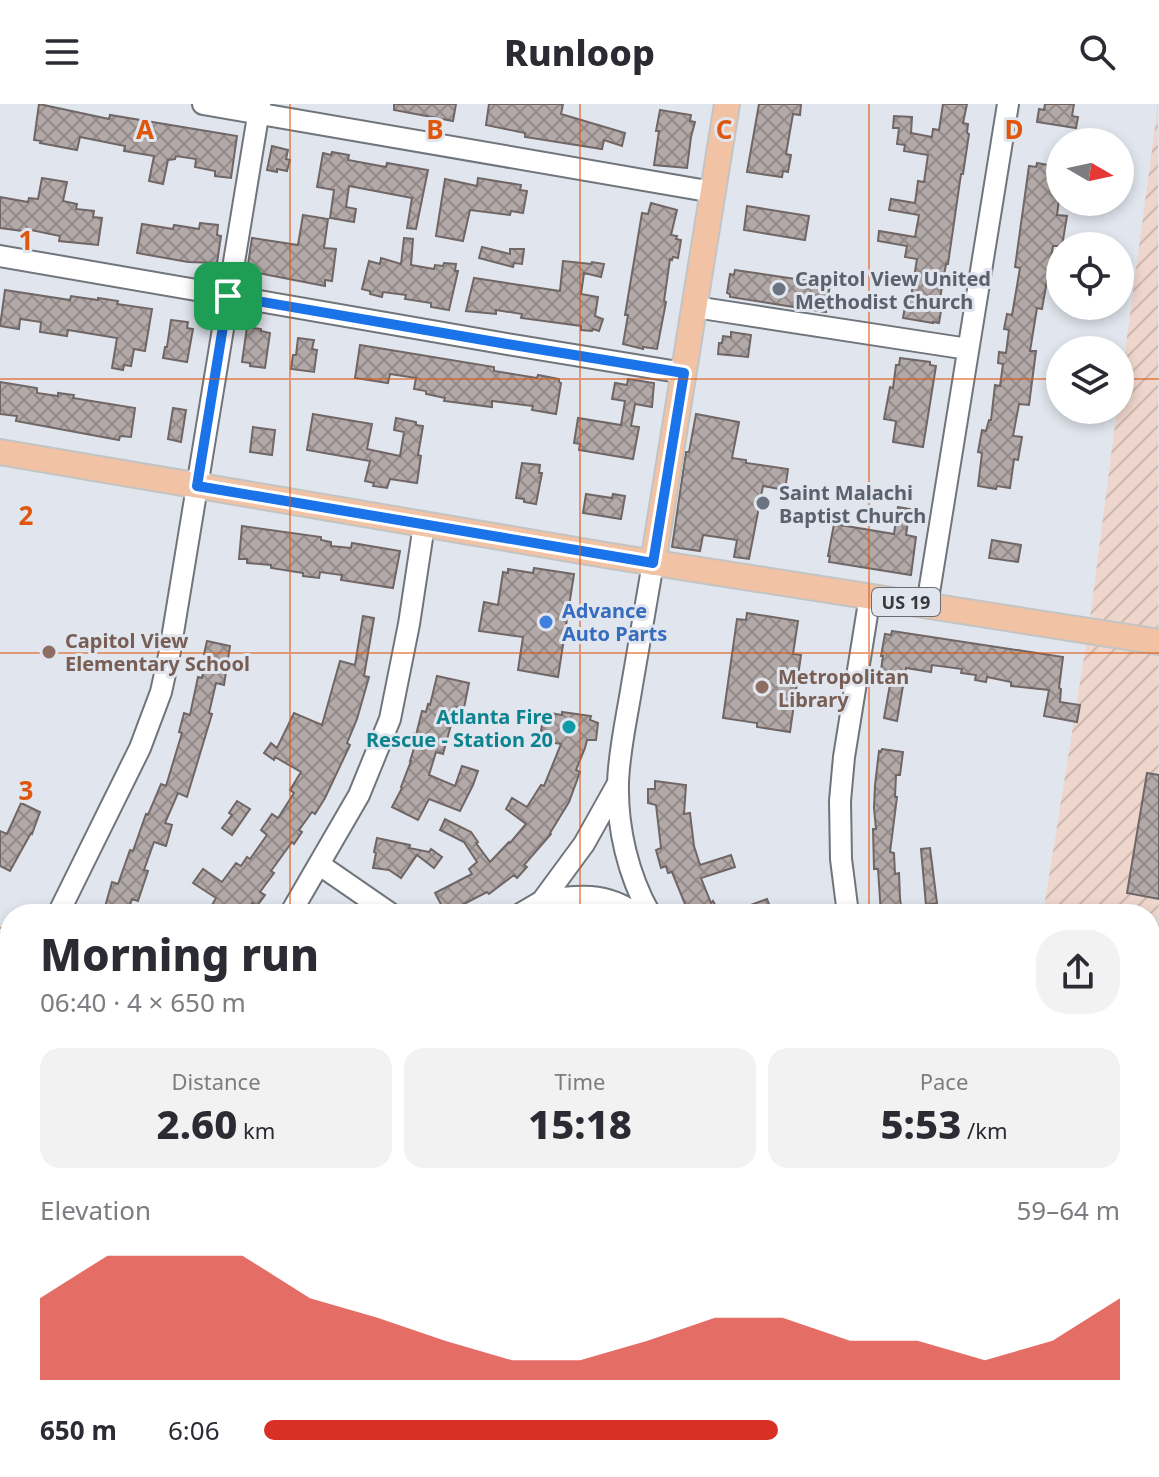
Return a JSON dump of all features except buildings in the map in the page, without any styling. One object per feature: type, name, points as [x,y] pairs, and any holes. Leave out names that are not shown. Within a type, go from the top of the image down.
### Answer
[{"type":"main road","points":[[653,563],[727,104]]},
{"type":"main road","name":"US 19","points":[[0,452],[653,563],[1159,642]]},
{"type":"street","points":[[203,104],[260,109],[713,192]]},
{"type":"street","points":[[927,605],[1008,104]]},
{"type":"street","points":[[63,904],[140,748],[161,692],[260,109]]},
{"type":"street","points":[[0,256],[684,373]]},
{"type":"street","points":[[695,307],[968,349]]},
{"type":"street","points":[[296,904],[359,795],[390,719],[424,525]]},
{"type":"street","points":[[644,904],[628,863],[620,823],[618,783],[621,748],[653,563]]},
{"type":"street","points":[[847,904],[841,859],[840,801],[844,757],[870,596]]},
{"type":"street","points":[[542,901],[584,844],[618,783]]},
{"type":"street","points":[[320,865],[377,904]]},
{"type":"street","points":[[537,904],[573,895],[601,897],[617,904]]},
{"type":"shaded area","points":[[1158,104],[1159,904],[1045,904],[1089,626],[1115,424],[1134,424],[1134,336],[1127,336],[1129,320],[1134,320],[1134,285]]},
{"type":"place","name":"Capitol View United Methodist Church","points":[[779,289]]},
{"type":"place","name":"Saint Malachi Baptist Church","points":[[763,503]]},
{"type":"place","name":"Advance Auto Parts","points":[[546,622]]},
{"type":"place","name":"Capitol View Elementary School","points":[[49,652]]},
{"type":"place","name":"Metropolitan Library","points":[[762,687]]},
{"type":"place","name":"Atlanta Fire Rescue - Station 20","points":[[569,727]]},
{"type":"route","points":[[228,296],[684,373],[653,563],[197,486],[228,296]]}]
